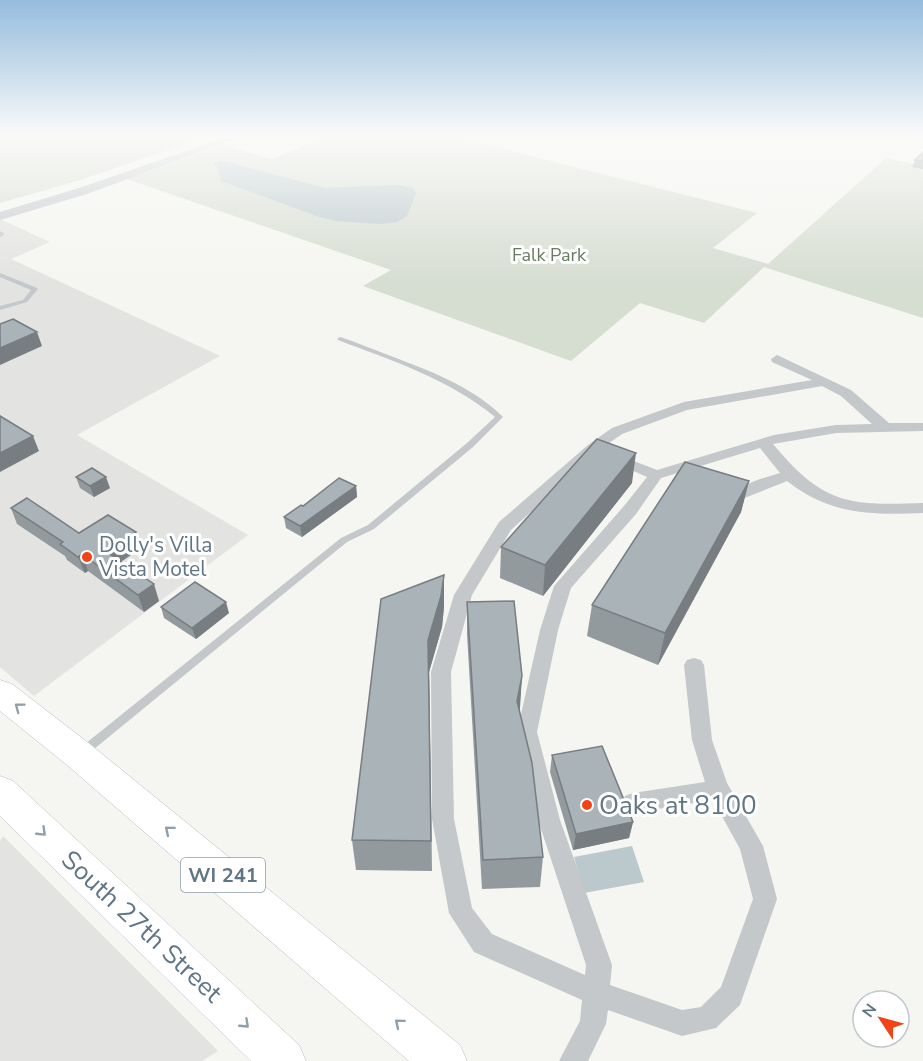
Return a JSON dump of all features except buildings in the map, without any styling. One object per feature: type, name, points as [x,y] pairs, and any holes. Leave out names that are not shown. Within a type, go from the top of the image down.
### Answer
[{"type":"main road","name":"WI 241","points":[[0,693],[79,755],[444,1061]]},
{"type":"main road","name":"South 27th Street","points":[[0,792],[284,1061]]},
{"type":"street","points":[[0,211],[75,184]]},
{"type":"street","points":[[0,216],[102,184]]},
{"type":"street","points":[[0,206],[62,188]]},
{"type":"street","points":[[777,359],[846,393],[884,427]]},
{"type":"street","points":[[694,665],[702,740],[718,790],[751,846],[765,898],[731,996],[707,1019],[682,1023],[596,993],[522,963],[483,943],[460,913],[443,819],[441,672],[463,595],[505,526],[593,448],[618,431],[684,406],[816,384],[822,380]]},
{"type":"street","points":[[573,1061],[593,1024],[599,965],[549,820],[527,732],[549,630],[563,586],[630,510],[656,475],[763,442],[836,429],[923,427]]},
{"type":"street","points":[[763,442],[790,475],[807,490],[829,501],[872,510],[923,508]]},
{"type":"street","points":[[593,448],[656,475]]},
{"type":"street","points":[[725,500],[765,482],[790,475]]},
{"type":"street","points":[[633,803],[718,790]]},
{"type":"lane","points":[[0,274],[35,289],[25,301],[0,308]]},
{"type":"lane","points":[[79,755],[344,540],[371,527],[470,445],[499,417],[481,400],[437,378],[340,339]]},
{"type":"shaded area","points":[[228,184],[308,184],[325,188],[397,185],[413,188],[416,193],[407,216],[397,222],[381,224],[336,221]]},
{"type":"shaded area","points":[[0,219],[50,242],[11,259],[220,356],[77,435],[248,535],[34,696],[0,667]]},
{"type":"shaded area","points":[[3,836],[218,1051],[202,1061],[0,1061],[0,841]]},
{"type":"shaded area","points":[[632,846],[644,882],[584,893],[574,857]]},
{"type":"green space","points":[[0,184],[68,184],[0,203]]},
{"type":"green space","name":"Falk Park","points":[[140,184],[640,184],[757,213],[713,248],[768,264],[858,184],[923,184],[923,318],[764,267],[704,323],[640,303],[571,361],[363,286],[391,270]]},
{"type":"place","name":"Dolly's Villa Vista Motel","points":[[87,557]]},
{"type":"place","name":"Oaks at 8100","points":[[587,805]]}]
